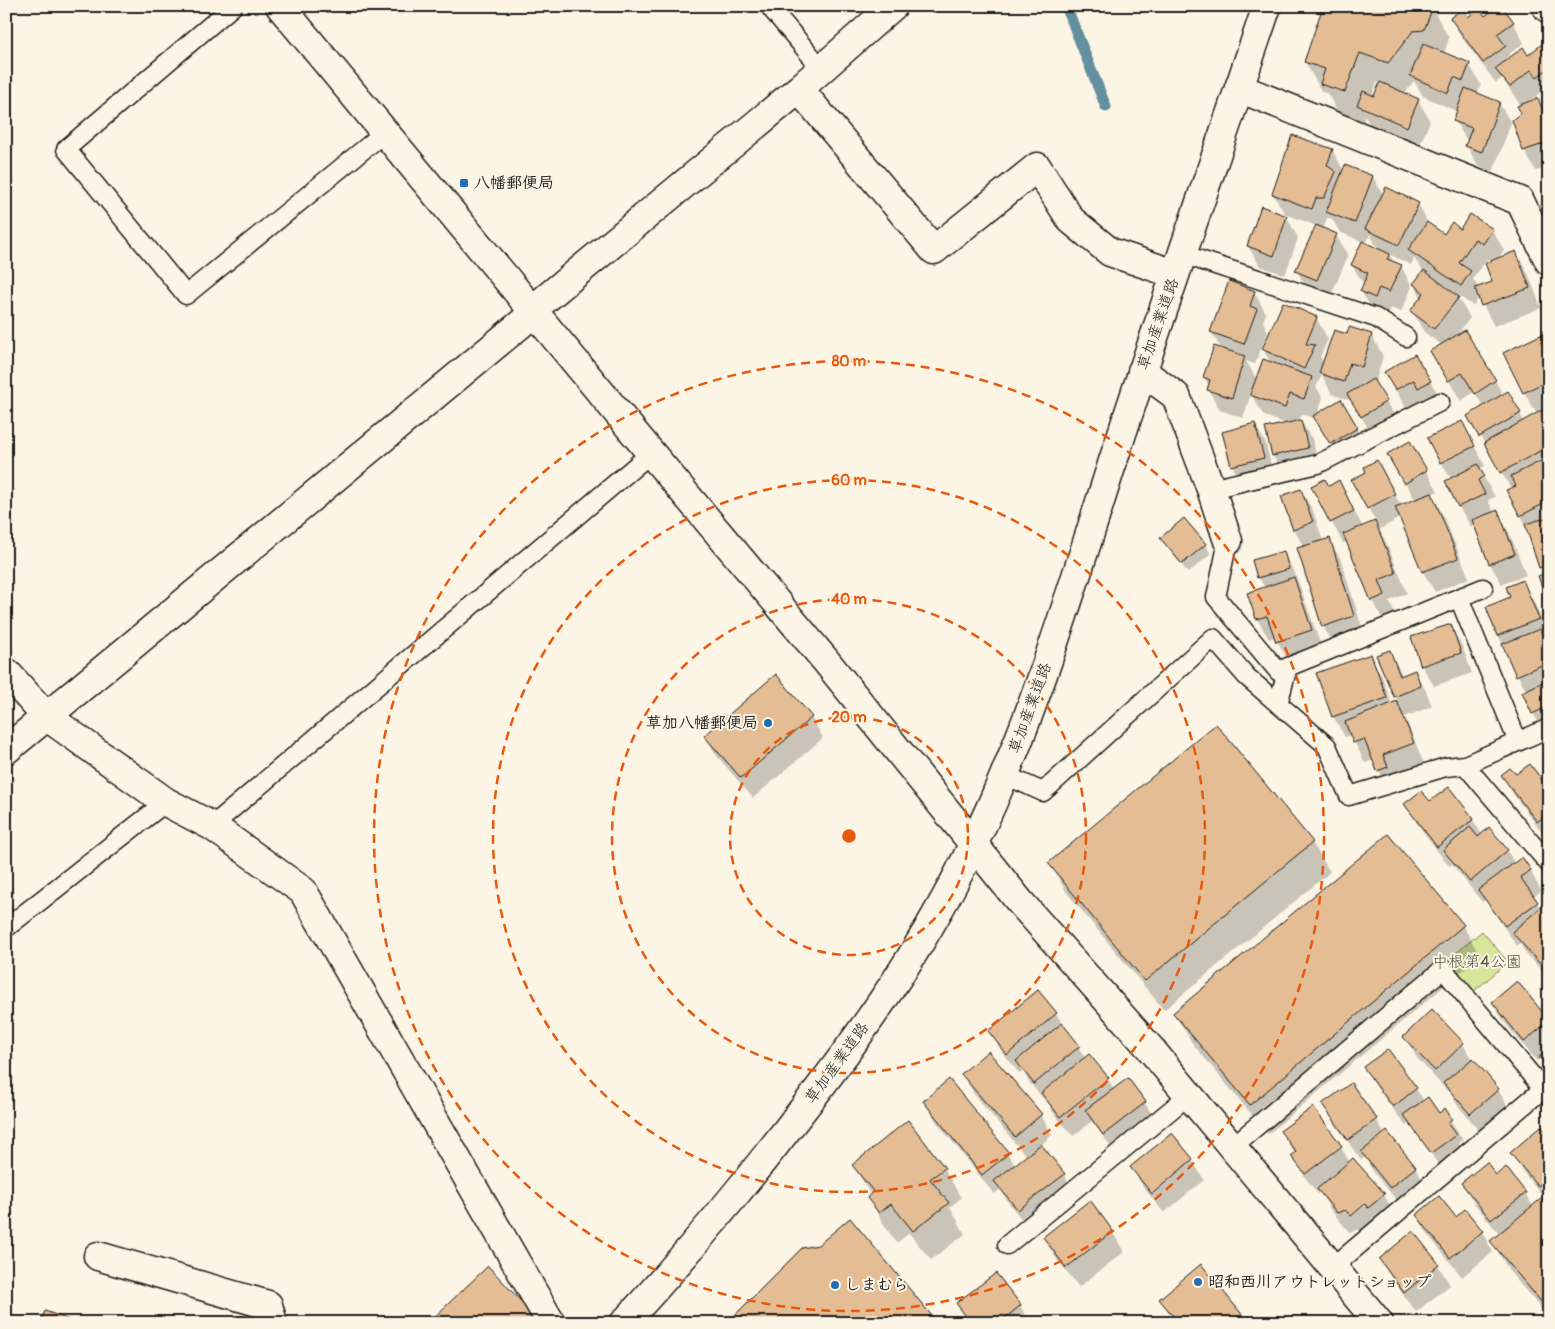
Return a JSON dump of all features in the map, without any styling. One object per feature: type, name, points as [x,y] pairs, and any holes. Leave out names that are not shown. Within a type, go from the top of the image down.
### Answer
[{"type":"street","points":[[280,6],[651,453],[826,660],[1020,902],[1149,1047],[1379,1323]]},
{"type":"street","points":[[6,750],[800,89],[894,6]]},
{"type":"street","name":"草加産業道路","points":[[624,1323],[668,1276],[760,1164],[835,1068],[881,1002],[936,916],[973,845],[1006,775],[1058,631],[1142,371],[1267,6]]},
{"type":"street","points":[[1239,88],[1520,201],[1549,261]]},
{"type":"street","points":[[800,89],[934,250],[1037,167],[1071,220],[1110,252],[1179,264]]},
{"type":"street","points":[[1142,371],[1176,396],[1211,489],[1228,541]]},
{"type":"street","points":[[6,672],[46,716],[166,802],[212,826],[303,891],[551,1323]]},
{"type":"street","points":[[98,1256],[268,1305],[273,1323]]},
{"type":"lane","points":[[233,6],[66,149],[186,294],[385,132]]},
{"type":"lane","points":[[770,6],[822,69]]},
{"type":"lane","points":[[1179,264],[1376,318],[1406,337]]},
{"type":"lane","points":[[1211,489],[1318,464],[1440,402]]},
{"type":"lane","points":[[212,826],[651,453]]},
{"type":"lane","points":[[1228,541],[1216,598],[1278,671],[1483,588]]},
{"type":"lane","points":[[1459,598],[1518,742]]},
{"type":"lane","points":[[1006,775],[1043,792],[1213,638],[1247,677],[1327,746],[1349,796],[1446,768],[1465,765],[1549,728]]},
{"type":"lane","points":[[1278,704],[1288,668]]},
{"type":"lane","points":[[1465,765],[1549,864]]},
{"type":"lane","points":[[6,928],[166,802]]},
{"type":"lane","points":[[1232,1147],[1443,969],[1543,1089],[1333,1267]]},
{"type":"lane","points":[[1007,1245],[1189,1095]]},
{"type":"green space","name":"中根第4公園","points":[[1482,931],[1508,962],[1473,992],[1447,961]]},
{"type":"building","points":[[1323,6],[1433,7],[1424,30],[1413,31],[1388,63],[1360,53],[1345,92],[1320,84],[1325,69],[1304,62]]},
{"type":"building","points":[[1498,6],[1502,6],[1514,22],[1497,34],[1506,46],[1483,63],[1450,18],[1462,9],[1468,17],[1479,8],[1485,16]]},
{"type":"building","points":[[1423,44],[1470,63],[1463,81],[1454,77],[1448,93],[1410,76]]},
{"type":"building","points":[[1542,44],[1549,52],[1549,68],[1537,77],[1531,70],[1510,87],[1495,69],[1523,47],[1528,55]]},
{"type":"building","points":[[1380,82],[1419,99],[1407,127],[1357,105],[1363,91],[1374,96]]},
{"type":"building","points":[[1465,88],[1500,102],[1482,152],[1465,146],[1472,128],[1453,121]]},
{"type":"building","points":[[1538,98],[1549,127],[1549,142],[1523,151],[1512,120],[1521,113],[1517,106]]},
{"type":"building","points":[[1292,135],[1333,149],[1327,165],[1336,172],[1324,198],[1316,198],[1312,209],[1272,194]]},
{"type":"building","points":[[1345,165],[1373,176],[1355,223],[1326,212]]},
{"type":"building","points":[[1386,187],[1419,203],[1399,245],[1365,229]]},
{"type":"building","points":[[1261,206],[1287,216],[1274,256],[1247,246]]},
{"type":"building","points":[[1470,214],[1493,229],[1483,244],[1475,239],[1459,263],[1471,271],[1461,286],[1408,250],[1427,222],[1444,234],[1452,222],[1460,229]]},
{"type":"building","points":[[1316,225],[1337,234],[1317,280],[1295,271]]},
{"type":"building","points":[[1362,241],[1390,254],[1387,259],[1402,265],[1389,292],[1379,288],[1375,298],[1360,291],[1368,273],[1351,265]]},
{"type":"building","points":[[1516,251],[1530,288],[1481,306],[1475,288],[1492,282],[1485,263]]},
{"type":"building","points":[[1424,270],[1459,297],[1434,329],[1410,311],[1424,293],[1413,284]]},
{"type":"building","points":[[1229,281],[1255,291],[1250,306],[1257,309],[1244,344],[1210,332]]},
{"type":"building","points":[[1283,302],[1317,317],[1306,344],[1315,345],[1304,369],[1262,349]]},
{"type":"building","points":[[1349,327],[1372,334],[1362,367],[1350,363],[1344,382],[1319,373],[1334,330],[1347,334]]},
{"type":"building","points":[[1465,330],[1496,380],[1475,394],[1462,373],[1448,381],[1430,351]]},
{"type":"building","points":[[1549,331],[1549,380],[1523,393],[1503,353]]},
{"type":"building","points":[[1214,346],[1245,356],[1232,398],[1207,390],[1210,380],[1203,377]]},
{"type":"building","points":[[1415,354],[1431,381],[1418,388],[1414,380],[1395,390],[1384,372]]},
{"type":"building","points":[[1263,359],[1312,377],[1304,399],[1290,394],[1285,408],[1250,395]]},
{"type":"building","points":[[1373,379],[1387,401],[1361,417],[1347,394]]},
{"type":"building","points":[[1508,391],[1521,413],[1479,437],[1467,416]]},
{"type":"building","points":[[1341,399],[1358,428],[1330,444],[1313,416]]},
{"type":"building","points":[[1542,410],[1549,422],[1549,446],[1500,473],[1484,443]]},
{"type":"building","points":[[1301,420],[1308,448],[1272,456],[1265,428]]},
{"type":"building","points":[[1462,421],[1475,446],[1440,463],[1427,438]]},
{"type":"building","points":[[1255,423],[1264,458],[1231,466],[1222,432]]},
{"type":"building","points":[[1410,441],[1427,470],[1404,484],[1387,454]]},
{"type":"building","points":[[1377,460],[1395,494],[1367,509],[1351,480],[1366,472],[1364,467]]},
{"type":"building","points":[[1541,461],[1549,476],[1549,501],[1520,516],[1506,490],[1516,486],[1511,476]]},
{"type":"building","points":[[1478,464],[1484,476],[1478,480],[1485,494],[1458,507],[1445,481]]},
{"type":"building","points":[[1325,479],[1329,486],[1339,480],[1354,511],[1330,523],[1311,486]]},
{"type":"building","points":[[1301,489],[1313,522],[1293,530],[1281,496]]},
{"type":"building","points":[[1432,493],[1458,558],[1422,572],[1395,507]]},
{"type":"building","points":[[1498,510],[1515,554],[1489,564],[1472,520]]},
{"type":"building","points":[[1549,517],[1549,565],[1539,568],[1525,524]]},
{"type":"building","points":[[1184,518],[1206,544],[1182,564],[1160,538]]},
{"type":"building","points":[[1375,521],[1396,573],[1379,580],[1385,595],[1371,601],[1343,534]]},
{"type":"building","points":[[1330,538],[1354,616],[1322,627],[1297,548]]},
{"type":"building","points":[[1284,551],[1289,569],[1257,578],[1252,560]]},
{"type":"building","points":[[1549,572],[1549,606],[1538,576]]},
{"type":"building","points":[[1294,577],[1312,630],[1276,642],[1267,616],[1256,619],[1247,593]]},
{"type":"building","points":[[1523,580],[1539,619],[1497,636],[1486,607],[1510,597],[1506,587]]},
{"type":"building","points":[[1451,624],[1461,653],[1421,666],[1411,637]]},
{"type":"building","points":[[1540,629],[1549,652],[1549,662],[1516,676],[1502,644]]},
{"type":"building","points":[[1390,650],[1400,676],[1415,670],[1421,686],[1394,697],[1376,655]]},
{"type":"building","points":[[1371,654],[1387,698],[1332,717],[1316,673]]},
{"type":"building","points":[[776,674],[812,717],[741,778],[704,736]]},
{"type":"building","points":[[1549,679],[1549,706],[1532,714],[1522,692]]},
{"type":"building","points":[[1397,701],[1414,743],[1383,755],[1388,767],[1377,771],[1364,739],[1353,743],[1345,722]]},
{"type":"building","points":[[1216,724],[1313,842],[1145,981],[1048,863]]},
{"type":"building","points":[[1530,764],[1549,789],[1549,813],[1537,822],[1501,775],[1510,768],[1516,774]]},
{"type":"building","points":[[1449,787],[1474,819],[1437,847],[1404,804],[1421,791],[1430,801]]},
{"type":"building","points":[[1470,827],[1478,837],[1489,827],[1508,850],[1470,882],[1443,850]]},
{"type":"building","points":[[1388,834],[1464,925],[1250,1105],[1173,1013]]},
{"type":"building","points":[[1522,857],[1531,870],[1520,877],[1538,902],[1505,926],[1478,890]]},
{"type":"building","points":[[1548,901],[1549,955],[1539,963],[1512,932]]},
{"type":"building","points":[[1517,981],[1549,1020],[1524,1042],[1492,1002]]},
{"type":"building","points":[[1038,990],[1057,1013],[1007,1055],[988,1031]]},
{"type":"building","points":[[1432,1009],[1464,1043],[1435,1071],[1403,1037]]},
{"type":"building","points":[[1062,1023],[1080,1046],[1034,1084],[1016,1061]]},
{"type":"building","points":[[1388,1049],[1417,1088],[1393,1107],[1363,1067]]},
{"type":"building","points":[[1549,1050],[1549,1070],[1539,1057]]},
{"type":"building","points":[[988,1051],[1042,1114],[1015,1137],[961,1074]]},
{"type":"building","points":[[1089,1054],[1109,1078],[1060,1117],[1041,1093]]},
{"type":"building","points":[[1473,1058],[1499,1089],[1470,1114],[1443,1083]]},
{"type":"building","points":[[1128,1078],[1146,1102],[1103,1135],[1085,1110]]},
{"type":"building","points":[[949,1079],[1009,1153],[982,1175],[923,1101]]},
{"type":"building","points":[[1351,1083],[1377,1119],[1348,1140],[1322,1104]]},
{"type":"building","points":[[1428,1097],[1439,1113],[1445,1108],[1452,1119],[1447,1123],[1456,1135],[1431,1153],[1403,1115]]},
{"type":"building","points":[[1313,1107],[1342,1146],[1305,1174],[1291,1156],[1296,1152],[1280,1131]]},
{"type":"building","points":[[908,1120],[945,1168],[930,1179],[949,1203],[913,1231],[891,1204],[879,1213],[867,1198],[873,1191],[852,1165]]},
{"type":"building","points":[[1541,1126],[1549,1135],[1549,1177],[1538,1186],[1510,1153]]},
{"type":"building","points":[[1387,1131],[1416,1167],[1390,1188],[1361,1152]]},
{"type":"building","points":[[1172,1133],[1193,1159],[1152,1194],[1130,1167]]},
{"type":"building","points":[[1041,1144],[1065,1174],[1018,1210],[994,1181]]},
{"type":"building","points":[[1353,1158],[1385,1194],[1368,1208],[1365,1204],[1351,1216],[1345,1210],[1337,1213],[1317,1189]]},
{"type":"building","points":[[1487,1162],[1496,1175],[1506,1167],[1526,1193],[1491,1220],[1461,1183]]},
{"type":"building","points":[[1549,1192],[1549,1311],[1490,1241]]},
{"type":"building","points":[[1439,1196],[1456,1217],[1465,1209],[1483,1231],[1450,1258],[1416,1215]]},
{"type":"building","points":[[1090,1200],[1113,1231],[1066,1268],[1043,1237]]},
{"type":"building","name":"しまむら","points":[[850,1218],[938,1323],[727,1323],[802,1248],[818,1245]]},
{"type":"building","points":[[1413,1231],[1439,1264],[1404,1293],[1379,1259]]},
{"type":"building","name":"昭和西川アウトレットショップ","points":[[1201,1264],[1249,1323],[1179,1323],[1159,1299]]},
{"type":"building","points":[[488,1266],[536,1317],[530,1323],[428,1323]]},
{"type":"building","points":[[996,1273],[1021,1305],[999,1323],[971,1323],[956,1303]]},
{"type":"building","points":[[45,1311],[75,1322],[75,1323],[40,1323]]},
{"type":"waterway","points":[[1066,6],[1106,107]]},
{"type":"place","name":"八幡郵便局","points":[[464,183]]},
{"type":"place","name":"草加八幡郵便局","points":[[768,723]]},
{"type":"place","name":"昭和西川アウトレットショップ","points":[[1198,1282]]},
{"type":"place","name":"しまむら","points":[[835,1285]]}]
